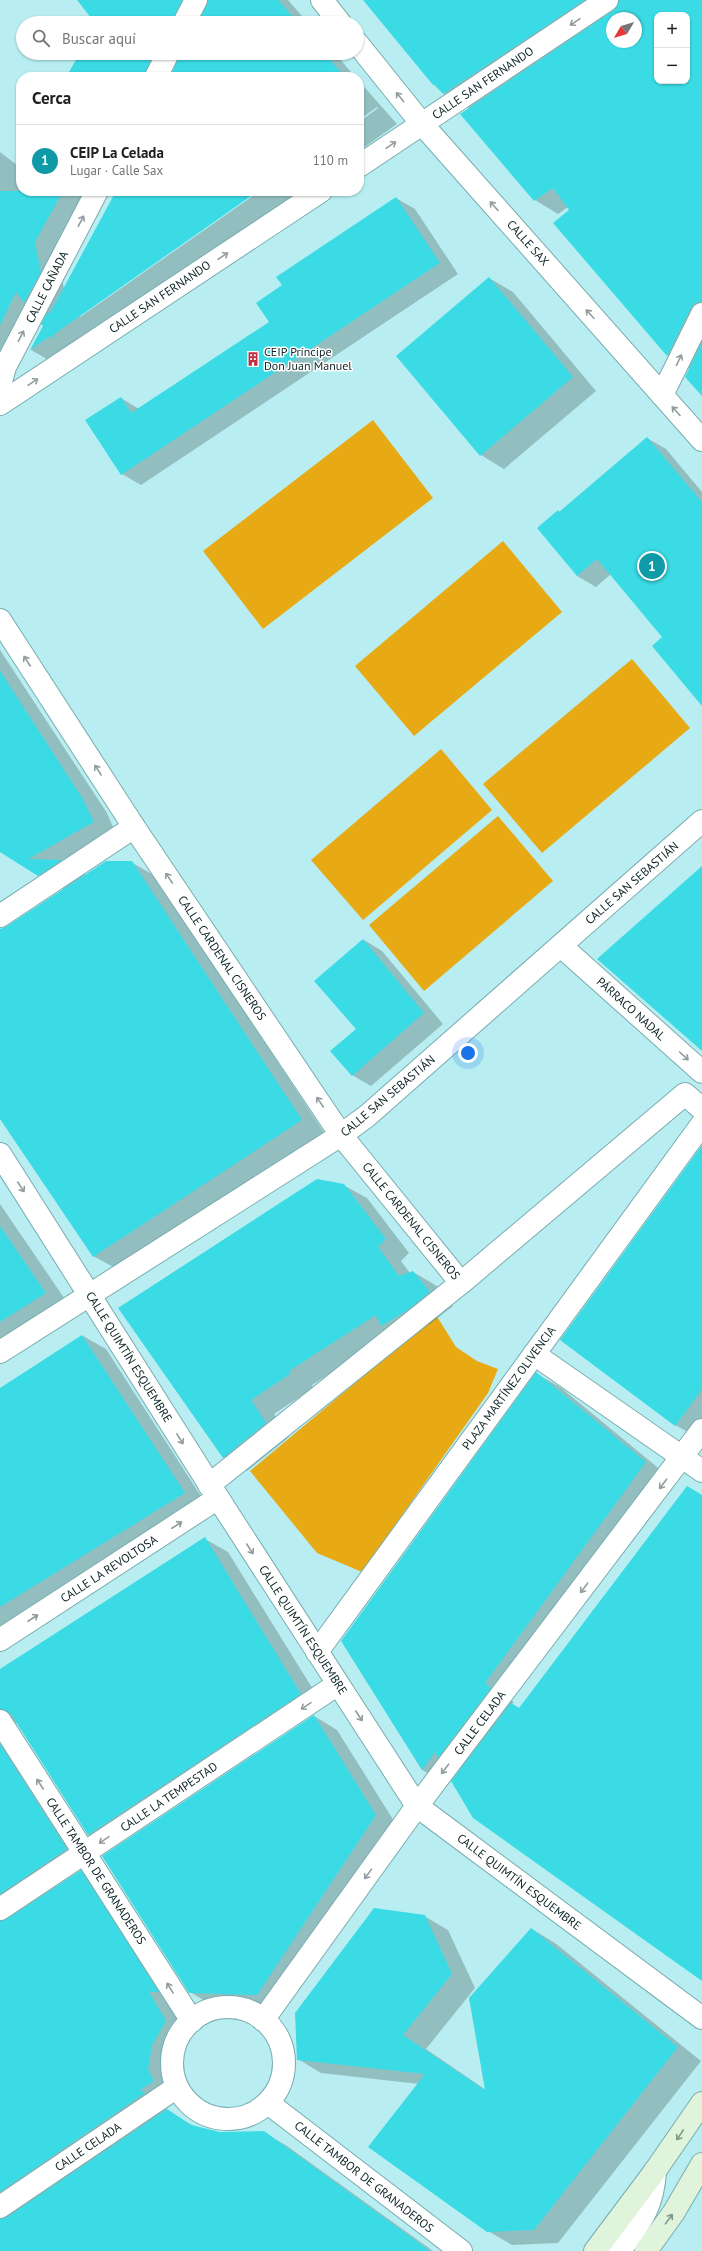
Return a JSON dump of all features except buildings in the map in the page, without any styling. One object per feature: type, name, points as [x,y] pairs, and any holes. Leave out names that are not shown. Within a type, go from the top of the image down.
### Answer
[{"type":"street","points":[[188,16],[196,0]]},
{"type":"street","points":[[322,0],[335,16]]},
{"type":"street","name":"CALLE SAN FERNANDO","points":[[364,163],[608,0]]},
{"type":"street","name":"CALLE SAX","points":[[364,53],[422,124],[702,440]]},
{"type":"street","points":[[158,72],[164,60]]},
{"type":"street","name":"CALLE CAÑADA","points":[[0,385],[5,367],[94,196]]},
{"type":"street","name":"CALLE SAN FERNANDO","points":[[0,404],[313,196]]},
{"type":"street","points":[[662,395],[702,314]]},
{"type":"street","name":"CALLE CARDENAL CISNEROS","points":[[0,620],[134,827],[341,1135],[461,1283]]},
{"type":"street","name":"CALLE SAN SEBASTIÁN","points":[[0,1352],[341,1135],[366,1116],[702,821]]},
{"type":"street","points":[[0,916],[134,827]]},
{"type":"street","name":"PÁRRACO NADAL","points":[[561,946],[702,1072]]},
{"type":"street","points":[[213,1492],[685,1094],[702,1109]]},
{"type":"street","name":"PLAZA MARTÍNEZ OLIVENCIA","points":[[317,1652],[702,1124]]},
{"type":"street","name":"CALLE QUIMTÍN ESQUEMBRE","points":[[0,1154],[213,1492],[417,1806],[702,2018]]},
{"type":"street","points":[[534,1354],[702,1471]]},
{"type":"street","name":"CALLE CELADA","points":[[263,2020],[417,1806],[683,1458],[702,1430]]},
{"type":"street","name":"CALLE LA REVOLTOSA","points":[[0,1640],[213,1492]]},
{"type":"street","name":"CALLE LA TEMPESTAD","points":[[0,1909],[338,1684]]},
{"type":"street","name":"CALLE TAMBOR DE GRANADEROS","points":[[0,1721],[192,2021]]},
{"type":"street","points":[[220,2008],[235,2008],[250,2012],[263,2020],[281,2045],[284,2060],[282,2076],[277,2090],[268,2102],[254,2113],[236,2119],[219,2119],[201,2113],[187,2102],[177,2087],[172,2069],[173,2051],[180,2034],[192,2021],[205,2012],[220,2008]]},
{"type":"street","name":"CALLE CELADA","points":[[0,2207],[177,2087]]},
{"type":"street","name":"CALLE TAMBOR DE GRANADEROS","points":[[268,2102],[461,2251]]},
{"type":"street","points":[[595,2251],[655,2171],[702,2103]]},
{"type":"street","points":[[646,2251],[674,2212],[702,2164]]},
{"type":"street","points":[[620,2251],[648,2210],[654,2192],[655,2171]]},
{"type":"shaded area","points":[[373,420],[433,498],[263,629],[203,551]]},
{"type":"shaded area","points":[[503,541],[562,612],[414,736],[355,666]]},
{"type":"shaded area","points":[[632,659],[690,728],[542,853],[483,784]]},
{"type":"shaded area","points":[[441,749],[492,810],[363,920],[311,860]]},
{"type":"shaded area","points":[[498,816],[553,881],[424,991],[369,925]]},
{"type":"shaded area","points":[[436,1315],[456,1347],[477,1361],[498,1369],[488,1393],[362,1572],[317,1553],[250,1471]]},
{"type":"place","name":"CEIP Príncipe Don Juan Manuel","points":[[253,359]]},
{"type":"place","name":"CEIP La Celada","points":[[652,566]]}]
